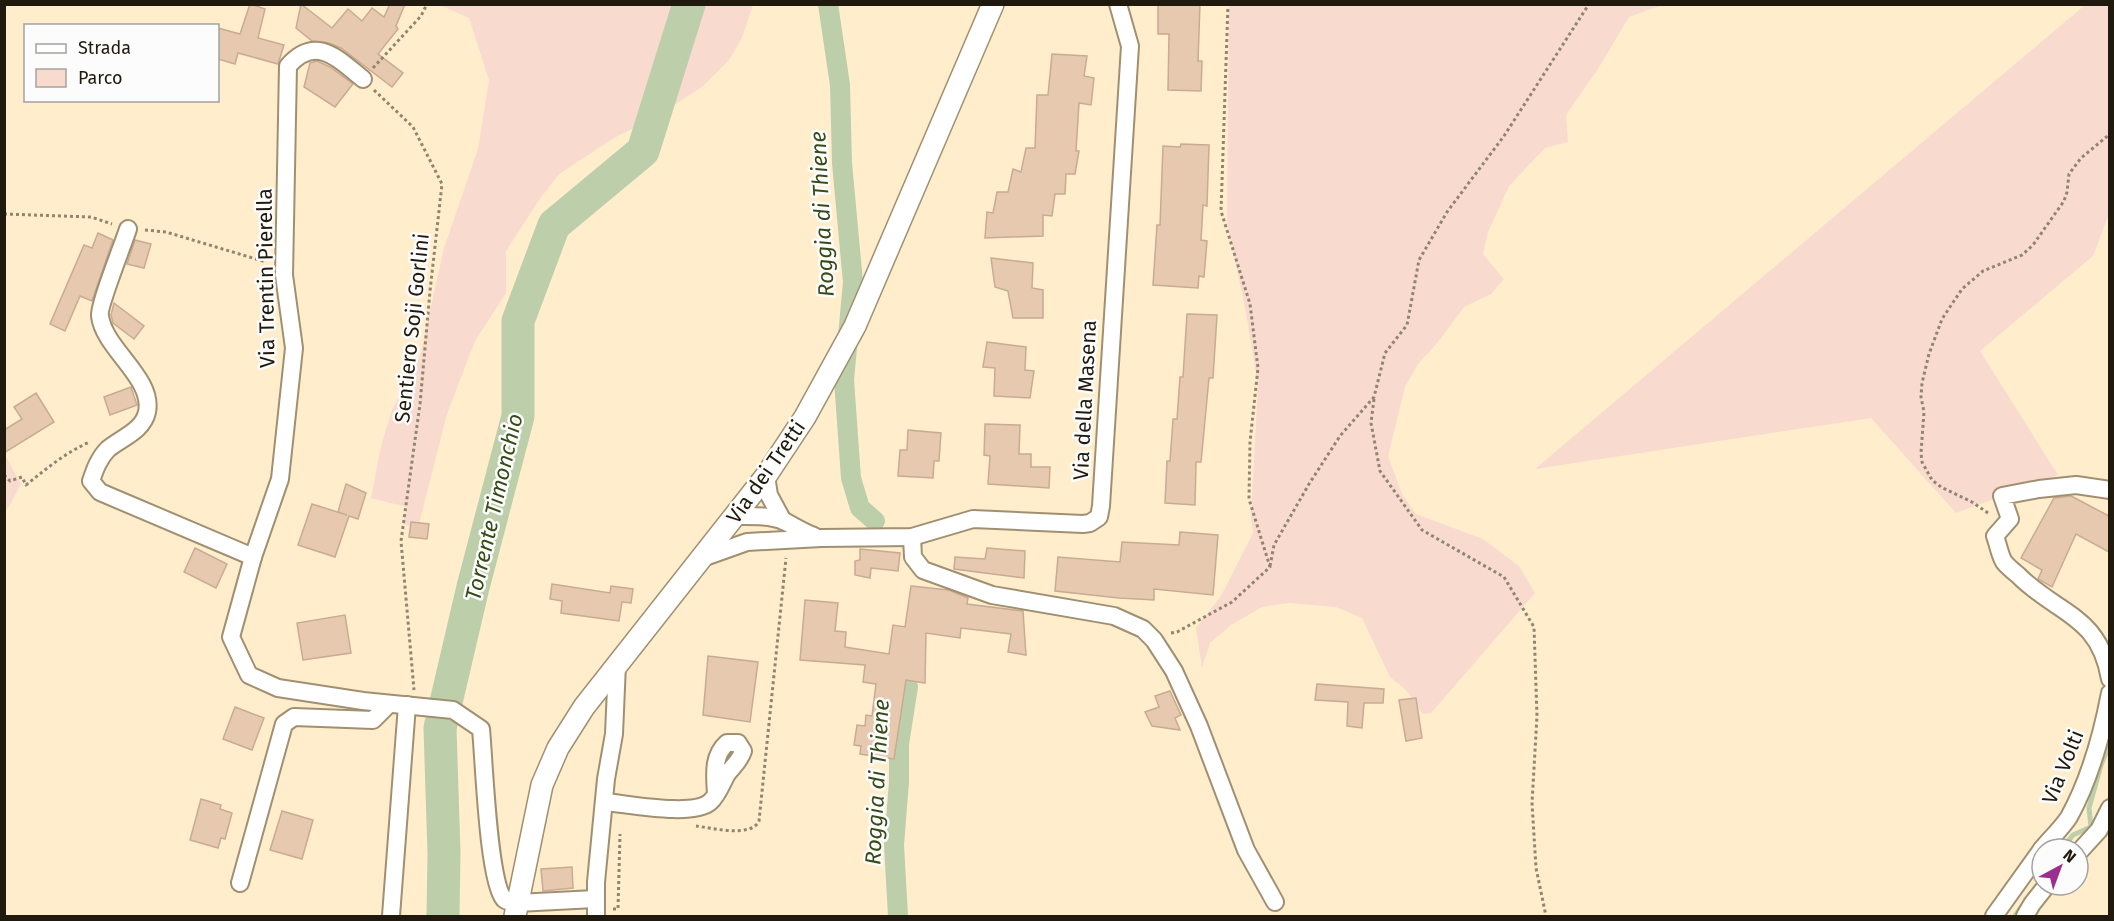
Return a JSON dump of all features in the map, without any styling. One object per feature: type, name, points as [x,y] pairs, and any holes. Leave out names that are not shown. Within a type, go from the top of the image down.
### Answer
[{"type":"street","name":"Via dei Tretti","points":[[516,910],[542,785],[570,728],[736,516],[805,417],[855,326],[993,4]]},
{"type":"street","name":"Via della Masena","points":[[702,559],[747,542],[912,537],[973,519],[1090,524],[1099,517],[1130,46],[1118,4]]},
{"type":"street","name":"Via Trentin Pierella","points":[[363,79],[321,50],[310,50],[297,56],[288,66],[284,275],[294,348],[280,478],[253,557],[231,637],[249,675],[278,688],[389,704],[453,710],[481,729],[491,858],[499,890],[516,910]]},
{"type":"street","points":[[128,229],[99,314],[105,332],[147,394],[147,413],[140,426],[108,450],[97,464],[91,481],[100,492],[253,557]]},
{"type":"street","points":[[766,476],[770,495],[783,521]]},
{"type":"street","points":[[2109,490],[2076,485],[2002,496],[2010,519],[1995,536],[2004,562],[2026,584],[2074,616],[2089,630],[2102,650],[2109,679]]},
{"type":"street","name":"Via della Masena","points":[[736,516],[783,521],[798,530],[821,538]]},
{"type":"street","name":"Via della Masena","points":[[736,516],[758,533],[792,540]]},
{"type":"street","points":[[912,537],[913,557],[923,570],[992,595],[1114,616],[1143,629],[1154,640],[1174,671],[1246,850],[1275,902]]},
{"type":"street","points":[[596,916],[595,899],[606,779],[614,734],[618,664]]},
{"type":"street","name":"Via Volti","points":[[2052,837],[2068,819],[2084,784],[2105,720],[2109,693]]},
{"type":"street","points":[[240,883],[284,724],[294,717],[373,720],[389,704]]},
{"type":"street","points":[[392,916],[414,706]]},
{"type":"street","points":[[605,802],[687,810],[709,804],[716,794]]},
{"type":"street","points":[[2090,840],[2099,830],[2109,808]]},
{"type":"street","name":"Via Volti","points":[[1994,916],[2030,866]]},
{"type":"street","points":[[2025,916],[2038,897]]},
{"type":"street","points":[[516,910],[595,899]]},
{"type":"path","points":[[363,79],[421,16],[427,4]]},
{"type":"path","points":[[1228,4],[1221,211],[1250,304],[1258,368],[1250,442],[1249,499],[1270,567]]},
{"type":"path","points":[[1545,916],[1536,868],[1532,803],[1537,716],[1534,627],[1504,577],[1422,530],[1380,471],[1371,423],[1374,397],[1385,353],[1407,325],[1419,260],[1447,212],[1504,136],[1589,4]]},
{"type":"path","name":"Sentiero Soji Gorlini","points":[[363,79],[412,127],[442,184],[420,404],[401,541],[414,706]]},
{"type":"path","points":[[2005,525],[1972,502],[1941,487],[1932,480],[1922,462],[1924,412],[1921,390],[1929,354],[1942,319],[1962,289],[1983,271],[2022,255],[2033,245],[2064,201],[2069,174],[2081,158],[2109,134]]},
{"type":"path","points":[[4,214],[91,217],[128,229],[166,232],[267,262],[284,275]]},
{"type":"path","points":[[1143,629],[1162,634],[1177,632],[1232,602],[1270,567],[1274,545],[1309,484],[1340,436],[1374,397]]},
{"type":"path","points":[[4,475],[10,481],[22,477],[26,485],[79,446],[99,439],[106,442],[108,450]]},
{"type":"green space","points":[[440,5],[753,5],[742,38],[729,60],[703,86],[659,115],[614,138],[559,174],[506,251],[506,293],[475,341],[447,414],[418,528],[403,524],[407,507],[371,498],[381,446],[392,410],[420,356],[444,248],[478,149],[489,80],[469,18]]},
{"type":"green space","points":[[1229,5],[1662,5],[1629,17],[1598,69],[1566,115],[1568,142],[1545,148],[1509,186],[1488,232],[1483,254],[1504,279],[1491,294],[1464,307],[1418,364],[1405,387],[1388,456],[1402,494],[1416,514],[1483,539],[1519,566],[1535,593],[1431,713],[1423,714],[1405,689],[1390,677],[1362,618],[1336,607],[1289,603],[1262,607],[1231,625],[1210,643],[1202,668],[1196,628],[1221,596],[1253,533],[1251,516],[1258,386],[1227,221]]},
{"type":"green space","points":[[2085,5],[2109,5],[2109,214],[2093,256],[1980,351],[2058,475],[1956,513],[1871,418],[1535,469]]},
{"type":"green space","points":[[5,455],[21,484],[5,511]]},
{"type":"building","points":[[250,4],[265,9],[258,38],[284,45],[278,64],[238,53],[235,64],[219,59],[219,28],[240,34]]},
{"type":"building","points":[[301,4],[332,28],[348,9],[362,21],[372,8],[384,17],[390,4],[405,4],[396,26],[398,29],[378,54],[403,73],[392,87],[341,48],[329,43],[312,41],[296,28]]},
{"type":"building","points":[[1158,4],[1200,4],[1198,61],[1202,61],[1201,91],[1168,90],[1169,34],[1158,34]]},
{"type":"building","points":[[1052,54],[1087,56],[1084,76],[1094,78],[1091,105],[1079,103],[1076,151],[1079,151],[1075,174],[1066,174],[1065,194],[1055,194],[1052,216],[1043,215],[1043,236],[985,238],[987,212],[993,213],[997,192],[1008,192],[1013,169],[1021,172],[1026,148],[1035,148],[1037,95],[1048,95]]},
{"type":"building","points":[[317,61],[330,67],[353,84],[335,107],[304,87],[310,63]]},
{"type":"building","points":[[1181,144],[1209,145],[1207,206],[1203,205],[1201,240],[1207,241],[1204,277],[1199,276],[1198,288],[1153,285],[1157,225],[1160,225],[1163,146],[1180,147]]},
{"type":"building","points":[[98,233],[113,240],[92,301],[80,296],[65,331],[50,324],[84,245],[92,248]]},
{"type":"building","points":[[135,240],[151,244],[144,268],[127,264]]},
{"type":"building","points":[[991,258],[1033,263],[1032,288],[1043,290],[1043,318],[1013,318],[1008,291],[995,287]]},
{"type":"building","points":[[114,303],[144,326],[134,339],[113,323],[111,315]]},
{"type":"building","points":[[1187,314],[1217,315],[1213,378],[1209,378],[1201,462],[1196,462],[1195,505],[1165,503],[1167,461],[1170,461],[1173,419],[1177,419],[1180,377],[1183,377]]},
{"type":"building","points":[[987,342],[1026,347],[1025,370],[1034,371],[1030,398],[994,396],[995,368],[983,367]]},
{"type":"building","points":[[131,387],[137,405],[110,415],[104,397]]},
{"type":"building","points":[[36,393],[54,422],[4,453],[4,430],[22,419],[14,407]]},
{"type":"building","points":[[985,424],[1020,425],[1019,454],[1031,454],[1031,467],[1050,467],[1049,488],[988,484],[990,456],[984,455]]},
{"type":"building","points":[[908,430],[941,433],[939,461],[934,461],[933,478],[898,476],[900,450],[907,450]]},
{"type":"building","points":[[346,484],[366,493],[358,519],[349,516],[335,557],[298,545],[312,504],[347,515],[338,512]]},
{"type":"building","points":[[2071,496],[2109,516],[2109,552],[2076,534],[2052,587],[2038,579],[2042,570],[2021,558],[2054,498]]},
{"type":"building","points":[[411,522],[429,524],[427,539],[409,537]]},
{"type":"building","points":[[1180,532],[1218,535],[1213,595],[1154,589],[1154,600],[1055,591],[1058,557],[1120,562],[1122,542],[1179,545]]},
{"type":"building","points":[[195,548],[227,564],[216,588],[184,572]]},
{"type":"building","points":[[987,548],[1025,551],[1024,578],[954,569],[955,557],[985,559]]},
{"type":"building","points":[[860,549],[900,553],[898,571],[871,568],[870,578],[855,575],[855,561],[860,560]]},
{"type":"building","points":[[552,584],[610,593],[611,586],[633,589],[631,603],[622,602],[619,621],[561,613],[562,601],[550,599]]},
{"type":"building","points":[[911,586],[949,590],[968,598],[967,604],[1023,611],[1026,655],[1008,652],[1011,634],[961,628],[960,638],[926,633],[925,683],[906,680],[894,759],[860,754],[861,746],[854,745],[857,725],[865,726],[866,715],[872,716],[876,684],[863,682],[865,665],[800,660],[805,600],[838,603],[835,631],[846,632],[845,647],[889,654],[893,625],[905,627]]},
{"type":"building","points":[[345,615],[351,653],[303,660],[297,623]]},
{"type":"building","points":[[708,656],[758,662],[750,722],[703,715]]},
{"type":"building","points":[[1317,684],[1384,689],[1383,703],[1364,703],[1362,728],[1347,726],[1348,702],[1315,700]]},
{"type":"building","points":[[1170,691],[1181,715],[1175,718],[1180,730],[1152,726],[1145,712],[1159,707],[1155,696]]},
{"type":"building","points":[[1416,698],[1422,738],[1406,741],[1399,700]]},
{"type":"building","points":[[235,707],[264,718],[252,750],[223,739]]},
{"type":"building","points":[[201,799],[221,805],[220,809],[232,813],[225,839],[221,838],[218,848],[190,840]]},
{"type":"building","points":[[282,811],[313,820],[302,859],[270,850]]},
{"type":"building","points":[[572,867],[573,888],[543,891],[541,869]]},
{"type":"waterway","name":"Torrente Timonchio","points":[[443,916],[444,853],[440,728],[473,587],[518,416],[518,321],[554,225],[643,151],[689,4]]},
{"type":"waterway","name":"Roggia di Thiene","points":[[828,4],[840,85],[842,163],[853,282],[844,380],[851,478],[860,508],[875,521]]},
{"type":"waterway","name":"Roggia di Thiene","points":[[898,916],[894,845],[899,782],[899,744],[908,687]]},
{"type":"waterway","points":[[2071,837],[2091,827],[2089,808],[2101,765],[2110,743]]},
{"type":"waterway","points":[[2015,916],[2022,906]]}]
